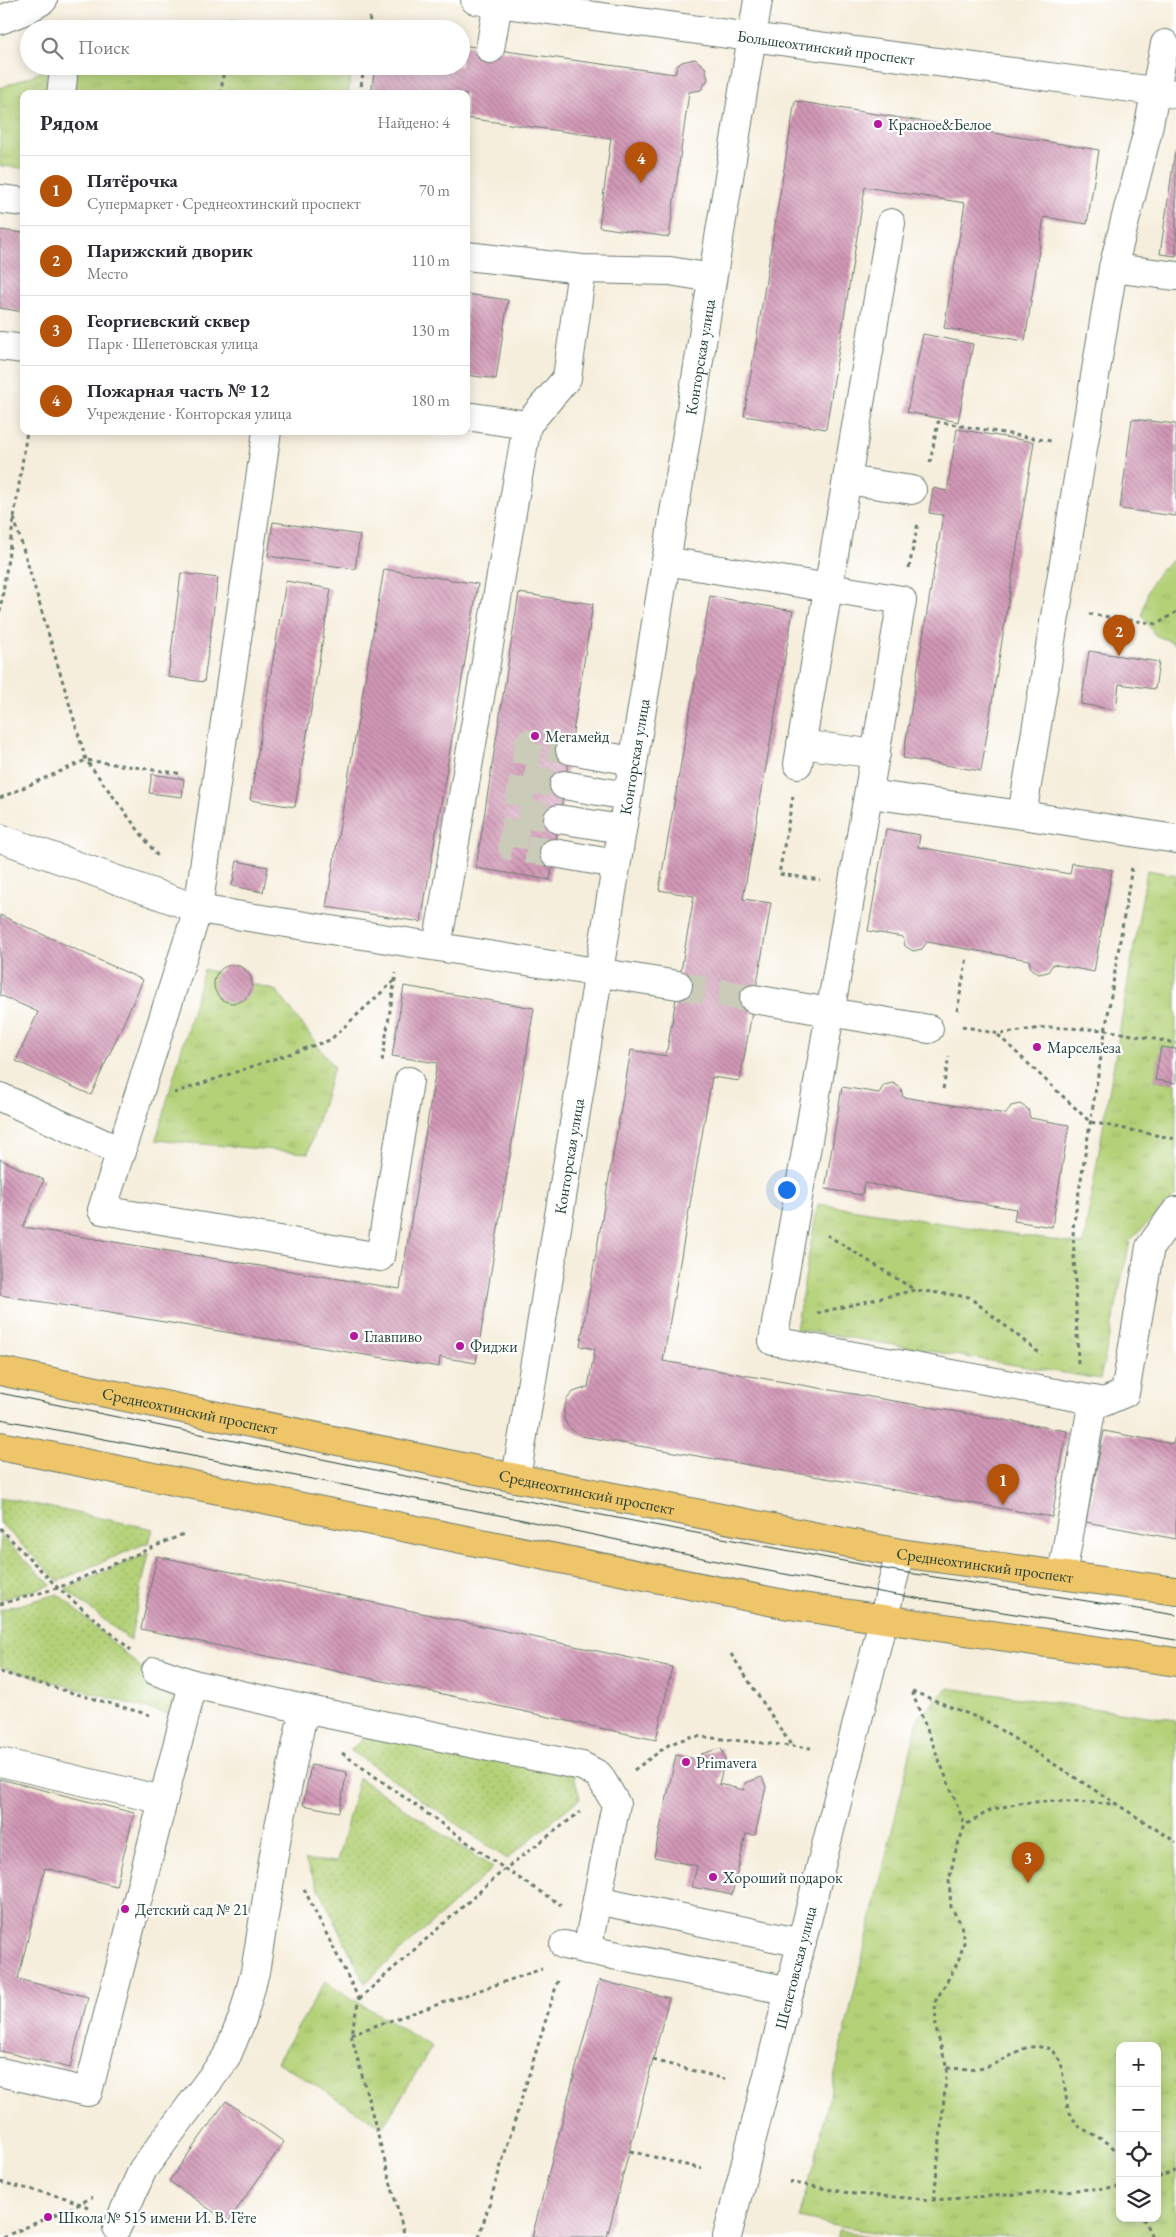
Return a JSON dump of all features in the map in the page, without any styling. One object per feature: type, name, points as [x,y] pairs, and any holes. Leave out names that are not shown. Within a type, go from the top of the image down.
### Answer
[{"type":"main road","name":"Среднеохтинский проспект","points":[[0,1371],[516,1478],[900,1553],[1176,1591]]},
{"type":"main road","points":[[0,1446],[788,1605],[1176,1662]]},
{"type":"street","points":[[0,20],[26,10],[43,0]]},
{"type":"street","name":"Конторская улица","points":[[516,1478],[758,0]]},
{"type":"street","points":[[486,2],[490,49]]},
{"type":"street","name":"Большеохтинский проспект","points":[[486,2],[752,36],[1166,93]]},
{"type":"street","points":[[1022,816],[1113,268],[1147,134],[1166,93],[1165,44]]},
{"type":"street","points":[[0,199],[20,202]]},
{"type":"street","points":[[876,754],[800,754],[891,222]]},
{"type":"street","points":[[470,256],[582,269],[670,272],[712,278]]},
{"type":"street","points":[[1113,268],[1176,276]]},
{"type":"street","points":[[437,946],[527,425],[567,378],[582,269]]},
{"type":"street","points":[[0,346],[20,348]]},
{"type":"street","points":[[470,417],[527,425]]},
{"type":"street","points":[[266,435],[198,909],[102,1210],[380,1257],[409,1081]]},
{"type":"street","points":[[847,480],[920,480]]},
{"type":"street","points":[[666,561],[902,600],[773,1341],[1104,1402],[1126,1393],[1150,1247],[1176,1211]]},
{"type":"street","points":[[570,750],[633,761]]},
{"type":"street","points":[[564,785],[627,796]]},
{"type":"street","points":[[869,794],[1176,839]]},
{"type":"street","points":[[558,819],[622,829]]},
{"type":"street","points":[[0,838],[198,909],[678,985]]},
{"type":"street","points":[[554,853],[616,864]]},
{"type":"street","points":[[754,999],[941,1026]]},
{"type":"street","points":[[0,1097],[122,1152]]},
{"type":"street","points":[[1062,1575],[1093,1400]]},
{"type":"street","name":"Шепетовская улица","points":[[727,2237],[885,1620],[900,1553]]},
{"type":"street","points":[[156,1671],[192,1684],[304,1709],[582,1766],[599,1775],[609,1789],[616,1804],[581,1936]]},
{"type":"street","points":[[0,2072],[88,2092],[192,1684]]},
{"type":"street","points":[[119,2224],[143,2169],[226,2058],[243,2017],[256,1972],[277,1836],[304,1709]]},
{"type":"street","points":[[0,1762],[163,1800]]},
{"type":"street","points":[[581,1936],[802,1943]]},
{"type":"street","points":[[581,1936],[790,1992]]},
{"type":"path","points":[[229,20],[230,15]]},
{"type":"path","points":[[221,90],[223,75]]},
{"type":"path","points":[[361,90],[363,75]]},
{"type":"path","points":[[920,480],[938,422],[1084,446]]},
{"type":"path","points":[[0,612],[26,435]]},
{"type":"path","points":[[902,600],[919,517]]},
{"type":"path","points":[[14,518],[86,760],[162,862]]},
{"type":"path","points":[[1056,609],[1157,624],[1176,612]]},
{"type":"path","points":[[800,754],[779,874],[853,884]]},
{"type":"path","points":[[0,798],[86,760],[186,774]]},
{"type":"path","points":[[1093,1400],[1080,1385],[1075,1322],[1073,1228],[1137,834]]},
{"type":"path","points":[[402,941],[379,1075],[409,1081]]},
{"type":"path","points":[[967,957],[941,1026],[997,1033],[1048,1027],[1105,1030],[1176,1043]]},
{"type":"path","points":[[136,1106],[330,1040],[395,980]]},
{"type":"path","points":[[997,1033],[1090,1122],[1176,1139]]},
{"type":"path","points":[[798,1202],[819,1230],[915,1290]]},
{"type":"path","points":[[773,1341],[803,1316],[915,1290],[969,1297],[1010,1329]]},
{"type":"path","points":[[0,1528],[58,1588],[156,1671]]},
{"type":"path","points":[[0,1604],[58,1588],[186,1533]]},
{"type":"path","points":[[731,1654],[791,1745]]},
{"type":"path","points":[[0,1672],[182,1724]]},
{"type":"path","points":[[966,1825],[912,1691],[988,1722],[1176,1842]]},
{"type":"path","points":[[405,2237],[351,2034],[359,1999],[506,1869],[670,1744],[693,1736],[810,1748]]},
{"type":"path","points":[[341,1752],[506,1869],[581,1936]]},
{"type":"path","points":[[934,2200],[947,2068],[936,2029],[935,2002],[958,1962],[964,1943],[960,1924],[952,1907],[949,1882],[955,1853],[966,1825],[991,1810],[1019,1803],[1051,1801],[1115,1804]]},
{"type":"path","points":[[303,1888],[359,1999]]},
{"type":"path","points":[[351,2034],[581,1936]]},
{"type":"path","points":[[479,2237],[581,1936]]},
{"type":"path","points":[[947,2068],[972,2070],[997,2063],[1018,2051],[1036,2045],[1052,2049],[1061,2062],[1068,2110],[1078,2126],[1110,2144],[1116,2151]]},
{"type":"path","points":[[653,2060],[725,2079]]},
{"type":"path","points":[[630,2150],[702,2169]]},
{"type":"path","points":[[1161,2176],[1176,2171]]},
{"type":"path","points":[[0,2182],[81,2204],[119,2224]]},
{"type":"path","points":[[789,2182],[855,2194],[934,2200],[1116,2187]]},
{"type":"path","points":[[3,2237],[81,2204],[96,2195]]},
{"type":"path","points":[[1145,2222],[1152,2237]]},
{"type":"green space","points":[[34,75],[51,75],[49,90],[20,90],[20,168],[0,166],[0,88]]},
{"type":"green space","points":[[76,75],[351,75],[349,90],[74,90]]},
{"type":"green space","points":[[1176,558],[1176,643],[1174,643],[1155,635],[1142,615],[1146,596],[1152,582],[1161,570]]},
{"type":"green space","points":[[1147,870],[1176,875],[1176,1049],[1161,1047],[1155,1080],[1176,1083],[1176,1195],[1130,1241],[1100,1379],[796,1329],[818,1204],[1083,1245]]},
{"type":"green space","points":[[204,969],[277,991],[334,1067],[308,1153],[156,1140]]},
{"type":"green space","points":[[0,1497],[153,1529],[149,1542],[58,1581],[0,1523]]},
{"type":"green space","points":[[0,1535],[51,1585],[0,1600]]},
{"type":"green space","points":[[149,1553],[130,1640],[65,1589]]},
{"type":"green space","points":[[58,1594],[153,1678],[183,1688],[177,1717],[0,1667],[0,1610]]},
{"type":"green space","points":[[948,1688],[1176,1720],[1176,2237],[904,2237],[840,2227],[799,2218],[815,2159],[919,1716]]},
{"type":"green space","points":[[369,1733],[573,1773],[580,1798],[507,1859],[350,1750]]},
{"type":"green space","points":[[359,1778],[493,1868],[365,1983],[305,1860],[337,1862]]},
{"type":"green space","points":[[325,1982],[432,2047],[383,2127],[277,2062]]},
{"type":"green space","points":[[838,2231],[875,2237],[837,2237]]},
{"type":"building","points":[[470,46],[675,74],[677,66],[682,62],[695,59],[705,67],[708,79],[701,90],[689,92],[669,237],[599,227],[611,138],[470,119],[470,90],[372,90],[374,75],[470,75]]},
{"type":"building","points":[[795,101],[1099,150],[1087,224],[1044,217],[1025,341],[944,328],[965,203],[865,187],[826,429],[744,416]]},
{"type":"building","points":[[1176,152],[1176,256],[1160,254]]},
{"type":"building","points":[[0,230],[20,232],[20,311],[0,308]]},
{"type":"building","points":[[470,295],[508,300],[496,379],[470,376]]},
{"type":"building","points":[[923,334],[973,344],[958,422],[907,412]]},
{"type":"building","points":[[1132,419],[1176,424],[1176,516],[1120,509]]},
{"type":"building","points":[[957,429],[1034,442],[981,771],[903,758],[943,515],[929,513],[933,488],[947,491]]},
{"type":"building","points":[[273,522],[360,535],[355,569],[268,556]]},
{"type":"building","points":[[384,569],[478,584],[421,922],[326,907]]},
{"type":"building","points":[[181,573],[218,578],[204,682],[168,677]]},
{"type":"building","points":[[286,581],[331,589],[295,807],[250,800]]},
{"type":"building","name":"Мегамейд","points":[[519,593],[593,604],[550,880],[476,868]]},
{"type":"building","points":[[710,596],[793,611],[743,899],[771,903],[740,1081],[712,1077],[663,1361],[1067,1431],[1052,1517],[581,1436],[568,1427],[564,1419],[567,1399],[573,1392],[588,1387],[595,1349],[580,1346],[631,1050],[666,1056],[694,896],[659,890]]},
{"type":"building","points":[[1089,651],[1159,662],[1155,689],[1119,684],[1116,710],[1081,704]]},
{"type":"building","points":[[152,774],[184,779],[182,797],[149,793]]},
{"type":"building","points":[[886,829],[920,835],[918,847],[1070,874],[1072,863],[1112,870],[1094,972],[1053,964],[1048,972],[1039,974],[1031,969],[1029,960],[927,942],[922,949],[913,951],[905,946],[903,937],[868,931]]},
{"type":"building","points":[[237,861],[268,867],[263,892],[232,886]]},
{"type":"building","points":[[0,915],[143,980],[91,1095],[16,1061],[38,1012],[0,995]]},
{"type":"building","points":[[233,965],[247,970],[252,984],[247,998],[233,1003],[219,998],[214,984],[219,970]]},
{"type":"building","points":[[404,986],[534,1008],[476,1363],[440,1357],[439,1367],[0,1295],[0,1159],[44,1180],[23,1227],[400,1289],[437,1063],[392,1056]]},
{"type":"building","points":[[1161,1047],[1176,1049],[1176,1083],[1155,1080]]},
{"type":"building","points":[[893,1083],[901,1088],[903,1097],[1006,1114],[1011,1106],[1020,1104],[1028,1109],[1030,1118],[1069,1125],[1052,1227],[1014,1221],[1016,1209],[864,1183],[862,1195],[825,1189],[842,1087],[879,1093],[884,1085]]},
{"type":"building","points":[[1104,1431],[1173,1444],[1176,1433],[1176,1539],[1086,1522]]},
{"type":"building","points":[[157,1556],[672,1667],[656,1740],[141,1629]]},
{"type":"building","points":[[721,1748],[725,1759],[719,1784],[744,1790],[745,1783],[762,1777],[766,1787],[755,1835],[746,1834],[732,1895],[692,1887],[697,1866],[654,1857],[676,1755],[700,1760],[701,1754]]},
{"type":"building","points":[[311,1765],[347,1772],[339,1812],[303,1805]]},
{"type":"building","points":[[0,1779],[134,1813],[116,1886],[45,1868],[18,1979],[88,1997],[70,2068],[0,2051]]},
{"type":"building","points":[[599,1980],[669,1998],[607,2237],[532,2237]]},
{"type":"building","points":[[226,2101],[284,2142],[228,2222],[169,2181]]},
{"type":"tunnel","points":[[554,853],[512,847],[529,743],[570,750]]},
{"type":"tunnel","points":[[524,778],[564,785]]},
{"type":"tunnel","points":[[518,812],[558,819]]},
{"type":"tunnel","points":[[678,985],[754,999]]},
{"type":"tram line","points":[[0,1393],[512,1498],[896,1571],[1176,1615]]},
{"type":"tram line","points":[[0,1419],[509,1517],[726,1563],[891,1594],[1176,1640]]},
{"type":"place","name":"Красное&Белое","points":[[878,124]]},
{"type":"place","name":"Пожарная часть № 12","points":[[641,183]]},
{"type":"place","name":"Парижский дворик","points":[[1119,656]]},
{"type":"place","name":"Мегамейд","points":[[535,736]]},
{"type":"place","name":"Марсельеза","points":[[1037,1047]]},
{"type":"place","name":"Главпиво","points":[[354,1336]]},
{"type":"place","name":"Фиджи","points":[[460,1346]]},
{"type":"place","name":"Пятёрочка","points":[[1003,1505]]},
{"type":"place","name":"Primavera","points":[[686,1762]]},
{"type":"place","name":"Хороший подарок","points":[[713,1877]]},
{"type":"place","name":"Георгиевский сквер","points":[[1028,1883]]},
{"type":"place","name":"Детский сад № 21","points":[[125,1909]]},
{"type":"place","name":"Школа № 515 имени И. В. Гёте","points":[[48,2217]]}]
